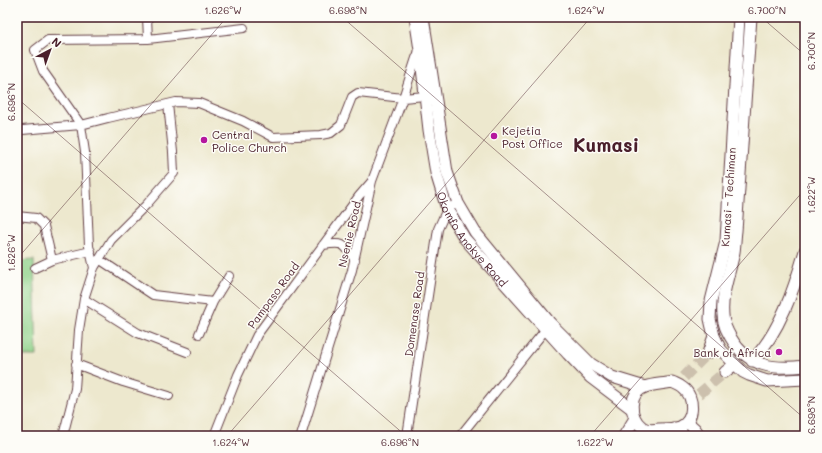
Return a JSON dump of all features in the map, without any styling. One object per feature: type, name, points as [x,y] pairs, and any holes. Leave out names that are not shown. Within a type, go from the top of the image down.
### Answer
[{"type":"main road","name":"Okomfo Anokye Road","points":[[415,17],[423,45],[447,172],[458,203],[475,232],[550,323],[591,364],[612,377],[644,387]]},
{"type":"main road","name":"Okomfo Anokye Road","points":[[423,17],[425,96],[429,130],[436,173],[447,209],[465,240],[590,377],[631,408]]},
{"type":"main road","name":"Kumasi - Techiman","points":[[740,17],[726,241],[711,301],[710,319],[714,336],[721,350],[749,375],[767,381],[805,379]]},
{"type":"main road","points":[[751,17],[736,231],[734,252],[724,295],[723,316],[726,330],[735,345],[742,354],[752,361],[770,367],[791,368],[805,366]]},
{"type":"main road","points":[[752,361],[761,351],[786,309],[805,251]]},
{"type":"main road","points":[[708,353],[714,336]]},
{"type":"main road","points":[[725,372],[735,364]]},
{"type":"main road","points":[[672,382],[683,387],[694,395],[691,414],[686,422],[680,427],[645,433],[642,427],[634,420],[631,408],[637,392],[644,387],[672,382],[684,377]]},
{"type":"main road","points":[[624,436],[634,420]]},
{"type":"main road","points":[[686,422],[695,429],[700,436]]},
{"type":"main road","points":[[673,428],[678,430],[684,436]]},
{"type":"street","points":[[147,17],[148,39]]},
{"type":"street","points":[[94,268],[91,251],[85,152],[81,125],[43,71],[35,50],[48,40],[148,39],[244,28]]},
{"type":"street","name":"Nsenie Road","points":[[301,436],[355,260],[372,181],[403,98],[416,58],[423,45]]},
{"type":"street","points":[[17,133],[22,130],[81,125],[176,102],[199,103],[243,121],[273,137],[321,136],[331,133],[341,125],[352,97],[358,93],[403,98],[425,96]]},
{"type":"street","points":[[63,436],[74,389],[79,330],[84,299],[94,268],[98,259],[111,240],[174,173],[174,152],[168,104]]},
{"type":"street","name":"Pampaso Road","points":[[214,436],[238,375],[257,335],[359,196],[372,181]]},
{"type":"street","points":[[447,209],[458,203]]},
{"type":"street","name":"Domenase Road","points":[[407,436],[438,229],[447,209]]},
{"type":"street","points":[[17,216],[36,218],[44,226],[52,260]]},
{"type":"street","points":[[324,245],[340,243],[346,246],[355,260]]},
{"type":"street","points":[[35,268],[52,260],[91,251]]},
{"type":"street","points":[[98,259],[153,295],[213,302]]},
{"type":"street","points":[[199,334],[213,302],[229,276]]},
{"type":"street","points":[[84,299],[138,333],[187,352]]},
{"type":"street","points":[[460,436],[546,329]]},
{"type":"street","points":[[76,364],[123,382],[169,396]]},
{"type":"green space","points":[[34,260],[37,356],[17,356],[17,261]]},
{"type":"tunnel","points":[[684,377],[708,353]]},
{"type":"tunnel","points":[[699,394],[725,372]]},
{"type":"place","name":"Kejetia Post Office","points":[[494,136]]},
{"type":"place","name":"Central Police Church","points":[[204,140]]},
{"type":"place","name":"Bank of Africa","points":[[779,352]]},
{"type":"district","name":"Kumasi","points":[[606,144]]}]
